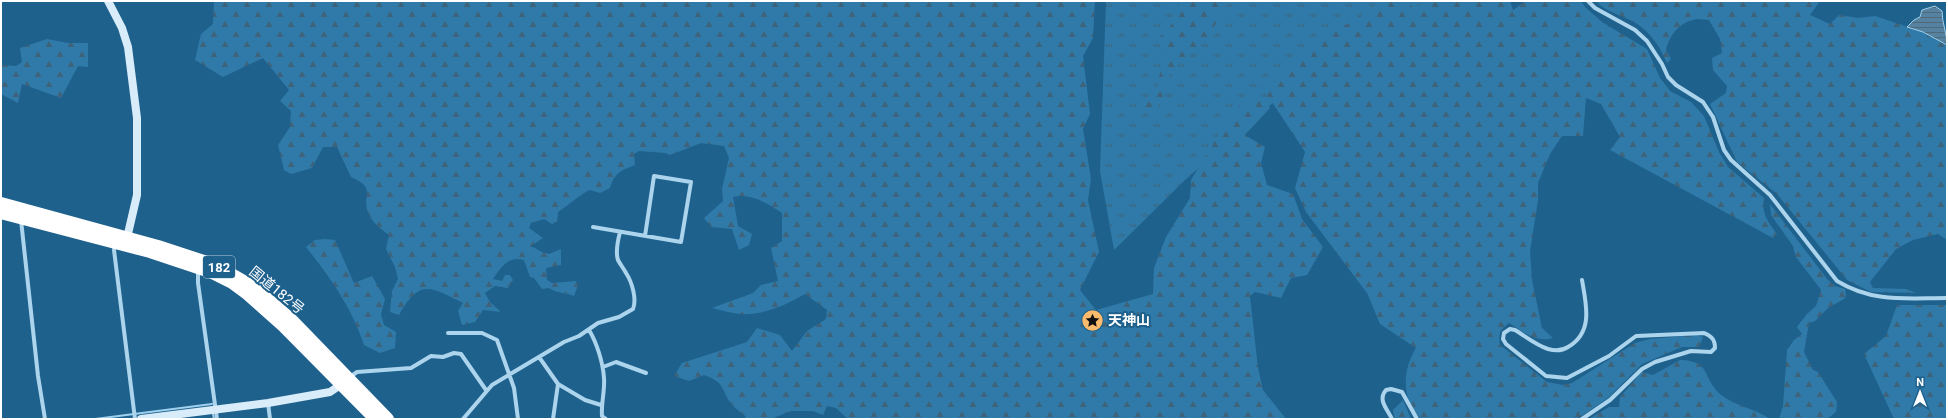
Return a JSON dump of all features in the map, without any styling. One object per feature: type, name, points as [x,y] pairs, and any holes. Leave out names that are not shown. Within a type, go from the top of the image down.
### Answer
[{"type":"highway","name":"国道182号","points":[[1,203],[158,246],[213,264],[254,287],[291,319],[375,419]]},
{"type":"highway","name":"国道182号","points":[[1,212],[116,243],[199,268],[232,283],[247,294],[388,419]]},
{"type":"street","points":[[108,1],[122,28],[128,46],[137,118],[137,195],[127,238]]},
{"type":"street","points":[[1588,1],[1595,8],[1635,30],[1648,40],[1668,77],[1676,85],[1703,102],[1713,117],[1724,150],[1730,160],[1770,195],[1837,281],[1851,289],[1878,298],[1947,298]]},
{"type":"street","points":[[593,227],[620,232],[681,242],[691,182],[654,176],[645,236]]},
{"type":"street","points":[[22,218],[20,223],[38,376],[45,419]]},
{"type":"street","points":[[463,419],[486,390],[508,375],[564,342],[589,330],[598,323],[619,317],[633,309],[635,304],[628,275],[618,260],[617,249],[620,232]]},
{"type":"street","points":[[116,243],[114,250],[136,416],[268,403],[330,392],[345,382],[356,372],[412,368],[431,356],[443,357],[454,353],[461,354],[486,390]]},
{"type":"street","points":[[199,268],[198,283],[217,419]]},
{"type":"street","points":[[1582,280],[1587,316],[1585,327],[1579,338],[1572,345],[1564,350],[1555,350],[1547,348],[1515,330],[1510,329],[1504,333],[1503,339],[1506,344],[1546,376],[1567,378],[1609,356],[1636,336],[1704,333],[1711,336],[1715,342],[1715,348],[1711,352],[1691,351],[1678,354],[1642,369],[1610,400],[1582,419]]},
{"type":"street","points":[[589,330],[594,338],[602,367],[604,379],[601,405],[602,416],[606,419]]},
{"type":"street","points":[[448,333],[482,333],[497,340],[508,375],[514,388],[518,419]]},
{"type":"street","points":[[539,357],[558,384],[585,400],[601,405]]},
{"type":"street","points":[[602,367],[616,362],[646,373]]},
{"type":"street","points":[[553,419],[558,384]]},
{"type":"street","points":[[1392,419],[1382,402],[1382,398],[1386,390],[1391,389],[1402,392],[1417,419]]},
{"type":"street","points":[[268,403],[270,419]]},
{"type":"green space","points":[[214,1],[1095,1],[1093,38],[1083,56],[1090,114],[1083,129],[1091,179],[1088,200],[1099,252],[1080,290],[1096,310],[1153,294],[1154,268],[1166,237],[1190,198],[1191,180],[1223,127],[1243,101],[1253,96],[1265,97],[1270,108],[1245,135],[1265,147],[1261,163],[1267,185],[1293,194],[1302,219],[1323,247],[1307,275],[1291,278],[1281,298],[1255,292],[1250,296],[1258,368],[1263,390],[1286,419],[848,419],[836,408],[827,406],[823,415],[813,411],[791,411],[771,419],[746,419],[745,416],[733,406],[720,384],[711,378],[704,375],[689,381],[674,376],[682,363],[747,342],[757,328],[780,335],[792,351],[807,331],[826,319],[827,310],[805,294],[782,306],[757,313],[740,314],[712,308],[753,293],[761,285],[778,281],[771,248],[782,241],[782,213],[765,202],[759,200],[746,196],[733,197],[738,226],[752,234],[749,245],[739,250],[732,229],[711,227],[704,218],[723,201],[722,189],[729,158],[724,146],[701,143],[670,155],[666,153],[639,151],[634,154],[635,165],[616,175],[610,188],[600,193],[590,190],[582,195],[558,212],[557,222],[552,224],[544,219],[531,223],[529,228],[543,238],[531,246],[549,254],[561,249],[561,265],[546,268],[547,280],[552,283],[576,281],[578,285],[574,296],[549,288],[542,289],[534,278],[530,277],[524,260],[514,259],[509,261],[493,279],[502,281],[505,275],[510,275],[513,280],[508,288],[495,286],[485,293],[490,302],[501,312],[483,310],[475,322],[462,325],[458,311],[463,303],[442,293],[426,289],[413,295],[399,315],[390,312],[392,291],[398,279],[395,267],[386,249],[389,235],[377,225],[370,216],[366,206],[366,189],[359,181],[351,177],[337,147],[323,147],[312,168],[291,174],[284,170],[278,145],[290,127],[291,111],[280,101],[289,90],[263,58],[223,77],[195,60],[201,34],[213,24]]},
{"type":"green space","points":[[1106,1],[1471,1],[1344,40],[1185,180],[1114,250],[1100,171]]},
{"type":"green space","points":[[1178,1],[1236,1],[1223,6],[1221,17],[1202,43],[1170,71],[1167,89],[1156,109],[1140,114],[1143,105],[1158,86],[1160,71],[1168,58],[1157,40],[1170,27],[1176,18],[1179,7]]},
{"type":"green space","points":[[1382,1],[1405,1],[1416,9],[1424,1],[1510,1],[1513,10],[1526,1],[1581,1],[1585,7],[1602,22],[1647,49],[1660,78],[1670,91],[1691,102],[1704,116],[1719,152],[1728,167],[1764,198],[1764,213],[1777,234],[1773,238],[1610,150],[1620,137],[1601,104],[1586,98],[1583,136],[1562,136],[1550,154],[1538,183],[1538,200],[1530,252],[1532,280],[1542,328],[1553,338],[1535,338],[1509,323],[1500,332],[1500,345],[1547,382],[1563,385],[1572,383],[1635,343],[1650,339],[1697,335],[1703,337],[1699,347],[1682,347],[1642,364],[1608,398],[1577,419],[1421,419],[1414,411],[1410,403],[1406,385],[1408,366],[1416,348],[1380,324],[1367,293],[1306,212],[1295,188],[1305,152],[1266,93],[1259,88],[1321,41]]},
{"type":"green space","points":[[1596,1],[1820,1],[1810,15],[1830,24],[1839,15],[1858,18],[1875,16],[1923,32],[1947,46],[1947,240],[1938,234],[1913,240],[1896,249],[1870,282],[1873,288],[1906,289],[1916,293],[1871,292],[1847,280],[1777,194],[1737,162],[1710,104],[1726,93],[1727,86],[1713,70],[1712,58],[1722,53],[1720,39],[1709,20],[1695,19],[1683,24],[1675,31],[1667,45],[1666,50],[1671,59],[1667,63],[1658,45],[1645,30],[1634,22],[1604,8]]},
{"type":"green space","points":[[47,39],[68,43],[88,43],[88,67],[78,66],[61,98],[22,84],[18,103],[1,94],[1,65],[16,66],[22,62],[20,48]]},
{"type":"green space","points":[[1770,204],[1827,279],[1835,286],[1845,289],[1846,296],[1844,299],[1828,308],[1815,321],[1809,323],[1804,352],[1813,370],[1818,372],[1837,402],[1836,412],[1827,419],[1779,419],[1783,406],[1787,350],[1794,340],[1802,334],[1797,327],[1807,314],[1816,306],[1821,290],[1796,257],[1793,246],[1771,215]]},
{"type":"green space","points":[[315,240],[335,240],[354,283],[372,276],[385,299],[381,314],[384,325],[396,332],[395,348],[380,353],[364,345],[353,318],[340,293],[306,247]]},
{"type":"green space","points":[[1897,305],[1947,305],[1947,419],[1894,419],[1864,354],[1886,336]]},
{"type":"green space","points":[[1680,360],[1697,363],[1705,371],[1714,388],[1720,394],[1770,419],[1589,419],[1609,407],[1619,407],[1620,397],[1642,372],[1653,375]]},
{"type":"green space","points":[[1403,400],[1411,419],[1395,419],[1393,410]]},
{"type":"shaded area","points":[[1935,6],[1942,11],[1947,45],[1923,32],[1907,27],[1914,20],[1920,17],[1922,10]]},
{"type":"waterway","points":[[95,419],[212,404]]},
{"type":"waterway","points":[[213,414],[214,419]]},
{"type":"place","name":"天神山","points":[[1093,320]]}]
